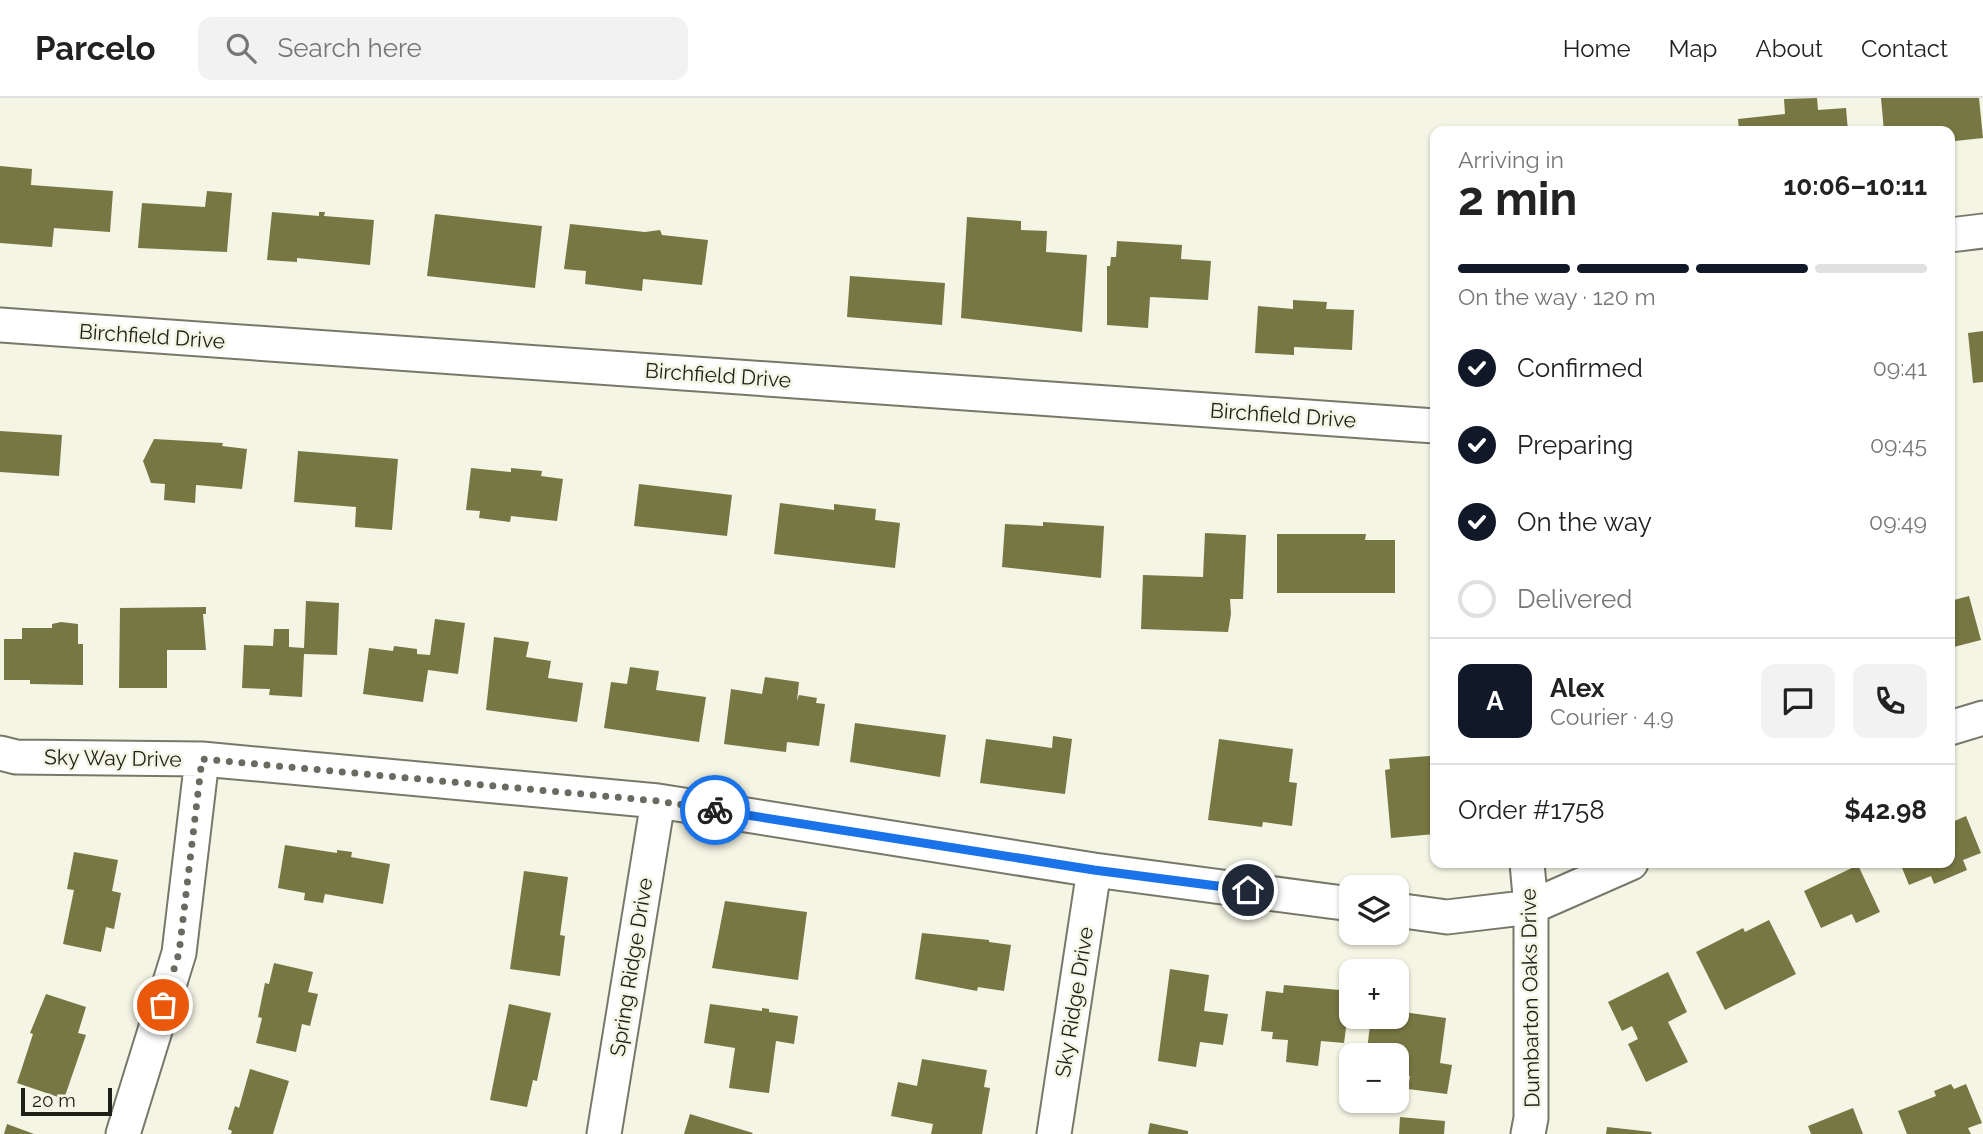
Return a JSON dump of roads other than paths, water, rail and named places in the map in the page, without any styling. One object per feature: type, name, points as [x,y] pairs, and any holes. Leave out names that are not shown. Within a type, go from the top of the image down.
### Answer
[{"type":"street","points":[[1955,234],[1983,231]]},
{"type":"street","name":"Birchfield Drive","points":[[0,325],[1430,426]]},
{"type":"street","points":[[1955,726],[1983,718]]},
{"type":"street","name":"Sky Way Drive","points":[[0,753],[16,757],[202,759],[658,801],[1094,870],[1339,902]]},
{"type":"street","points":[[123,1134],[179,953],[202,759]]},
{"type":"street","name":"Spring Ridge Drive","points":[[604,1134],[658,801]]},
{"type":"street","name":"Dumbarton Oaks Drive","points":[[1527,868],[1531,907],[1531,1118],[1528,1134]]},
{"type":"street","points":[[1409,912],[1447,917],[1531,907],[1620,868]]},
{"type":"street","name":"Sky Ridge Drive","points":[[1054,1134],[1094,870]]}]
